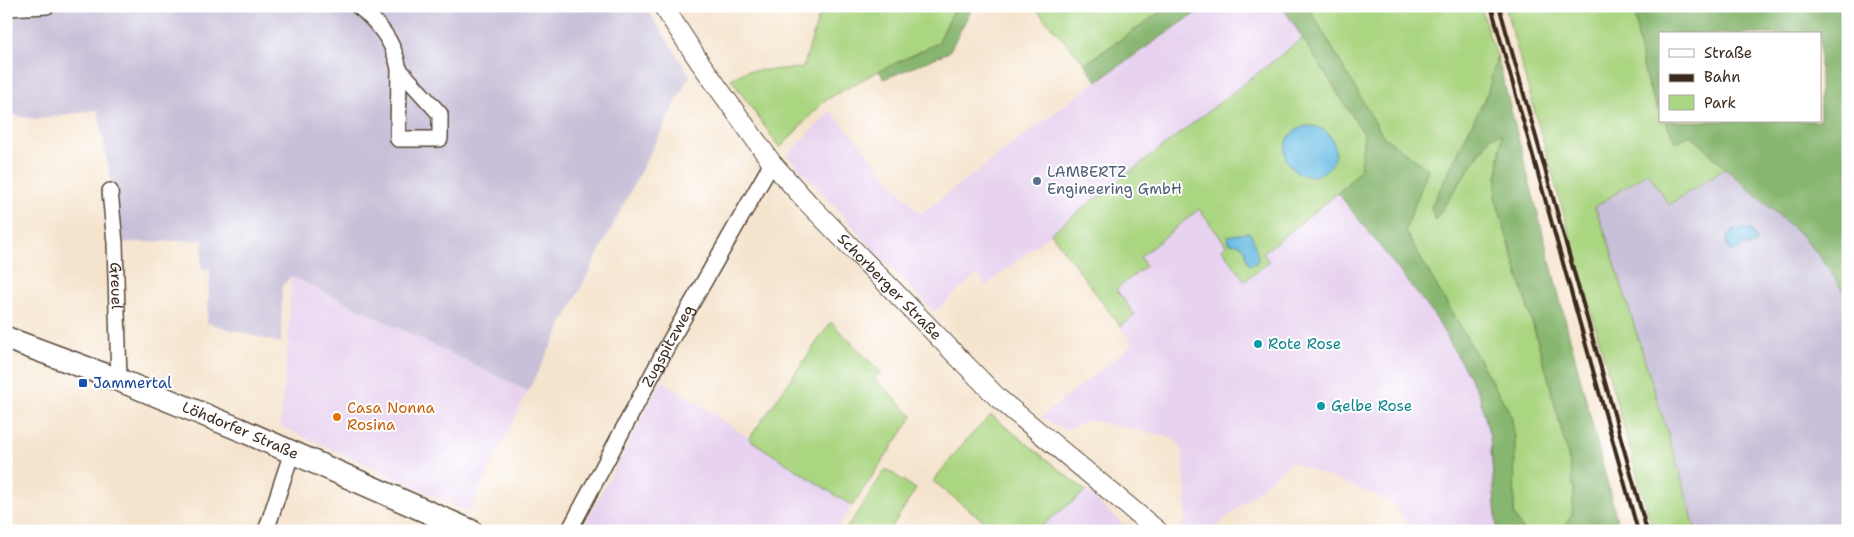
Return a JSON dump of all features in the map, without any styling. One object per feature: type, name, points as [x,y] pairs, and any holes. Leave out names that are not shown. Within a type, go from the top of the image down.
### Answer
[{"type":"main road","name":"Löhdorfer Straße","points":[[6,338],[119,380],[292,452],[471,531]]},
{"type":"street","points":[[6,8],[47,6]]},
{"type":"street","points":[[358,6],[378,23],[393,49],[398,69],[398,139],[440,139],[440,114],[398,69]]},
{"type":"street","name":"Schorberger Straße","points":[[664,6],[700,61],[772,163],[862,261],[998,398],[1158,531]]},
{"type":"street","name":"Zugspitzweg","points":[[569,531],[670,343],[772,163]]},
{"type":"street","name":"Greuel","points":[[110,191],[115,243],[119,380]]},
{"type":"street","points":[[266,531],[292,452]]},
{"type":"shaded area","points":[[6,6],[645,6],[690,75],[528,391],[291,276],[282,286],[281,343],[207,323],[210,270],[201,270],[203,240],[115,243],[112,190],[98,110],[35,119],[6,114]]},
{"type":"shaded area","points":[[1206,6],[1282,6],[1364,134],[1338,194],[1434,315],[1479,394],[1490,437],[1497,531],[1413,531],[1391,501],[1291,462],[1211,531],[1184,531],[1181,528],[1186,520],[1182,447],[1171,437],[1089,420],[1065,430],[1041,417],[1133,344],[1051,233],[986,286],[977,274],[934,312],[787,155],[831,111],[920,214],[1097,81]]},
{"type":"shaded area","points":[[1725,168],[1802,236],[1822,259],[1848,299],[1848,531],[1696,531],[1608,241],[1595,207],[1649,172],[1669,205]]},
{"type":"shaded area","points":[[291,276],[528,391],[469,512],[280,426],[288,344]]},
{"type":"shaded area","points":[[662,380],[852,506],[836,531],[581,531]]},
{"type":"shaded area","points":[[1086,491],[1130,531],[1036,531]]},
{"type":"green space","points":[[822,6],[956,6],[938,43],[869,76],[824,101],[780,148],[731,79],[747,71],[803,68]]},
{"type":"green space","points":[[956,6],[973,6],[949,52],[884,79],[879,71],[938,43]]},
{"type":"green space","points":[[1033,6],[1169,6],[1085,64]]},
{"type":"green space","points":[[1169,6],[1206,6],[1097,81],[1085,64]]},
{"type":"green space","points":[[1282,6],[1308,6],[1383,136],[1428,169],[1405,231],[1511,415],[1515,439],[1514,515],[1524,531],[1497,531],[1490,437],[1479,394],[1434,315],[1338,193],[1360,170],[1364,134]]},
{"type":"green space","points":[[1308,6],[1481,6],[1497,56],[1488,92],[1431,207],[1435,220],[1491,137],[1502,133],[1495,196],[1547,373],[1569,460],[1574,491],[1572,514],[1563,528],[1557,531],[1524,531],[1514,515],[1515,439],[1511,415],[1405,231],[1428,169],[1383,137]]},
{"type":"green space","points":[[1505,6],[1635,6],[1644,72],[1658,109],[1659,122],[1666,122],[1676,142],[1691,134],[1725,168],[1669,205],[1648,172],[1595,207],[1608,241],[1696,531],[1653,531]]},
{"type":"green space","points":[[1635,6],[1848,6],[1848,299],[1822,259],[1802,236],[1725,168],[1691,135],[1676,142],[1666,122],[1822,122],[1822,32],[1659,32],[1659,109],[1645,74],[1637,33]]},
{"type":"green space","points":[[1303,38],[1364,134],[1360,170],[1338,193],[1263,253],[1269,262],[1245,281],[1222,249],[1226,245],[1199,209],[1140,257],[1146,266],[1116,289],[1135,315],[1120,326],[1051,233]]},
{"type":"green space","points":[[1497,56],[1617,520],[1594,531],[1557,531],[1563,528],[1572,514],[1574,491],[1569,460],[1547,373],[1495,196],[1502,134],[1490,137],[1435,220],[1431,207],[1488,92]]},
{"type":"green space","points":[[831,322],[881,372],[874,379],[913,416],[852,506],[749,439]]},
{"type":"green space","points":[[991,415],[1086,491],[1035,531],[996,531],[933,481],[968,438]]},
{"type":"green space","points":[[886,469],[916,489],[889,531],[845,531]]},
{"type":"water","points":[[1315,126],[1328,133],[1334,141],[1334,161],[1328,169],[1320,175],[1305,176],[1292,169],[1286,161],[1285,146],[1292,133],[1300,127]]},
{"type":"water","points":[[1742,228],[1751,230],[1756,238],[1756,243],[1751,246],[1744,245],[1735,252],[1732,251],[1728,247],[1727,238],[1734,230]]},
{"type":"water","points":[[1249,232],[1258,259],[1256,263],[1250,265],[1244,248],[1239,244],[1229,243],[1228,236]]},
{"type":"railway","points":[[1491,6],[1638,531]]},
{"type":"railway","points":[[1499,6],[1647,531]]},
{"type":"place","name":"LAMBERTZ Engineering GmbH","points":[[1037,181]]},
{"type":"place","name":"Rote Rose","points":[[1258,344]]},
{"type":"place","name":"Jammertal","points":[[83,383]]},
{"type":"place","name":"Gelbe Rose","points":[[1321,406]]},
{"type":"place","name":"Casa Nonna Rosina","points":[[337,417]]}]
